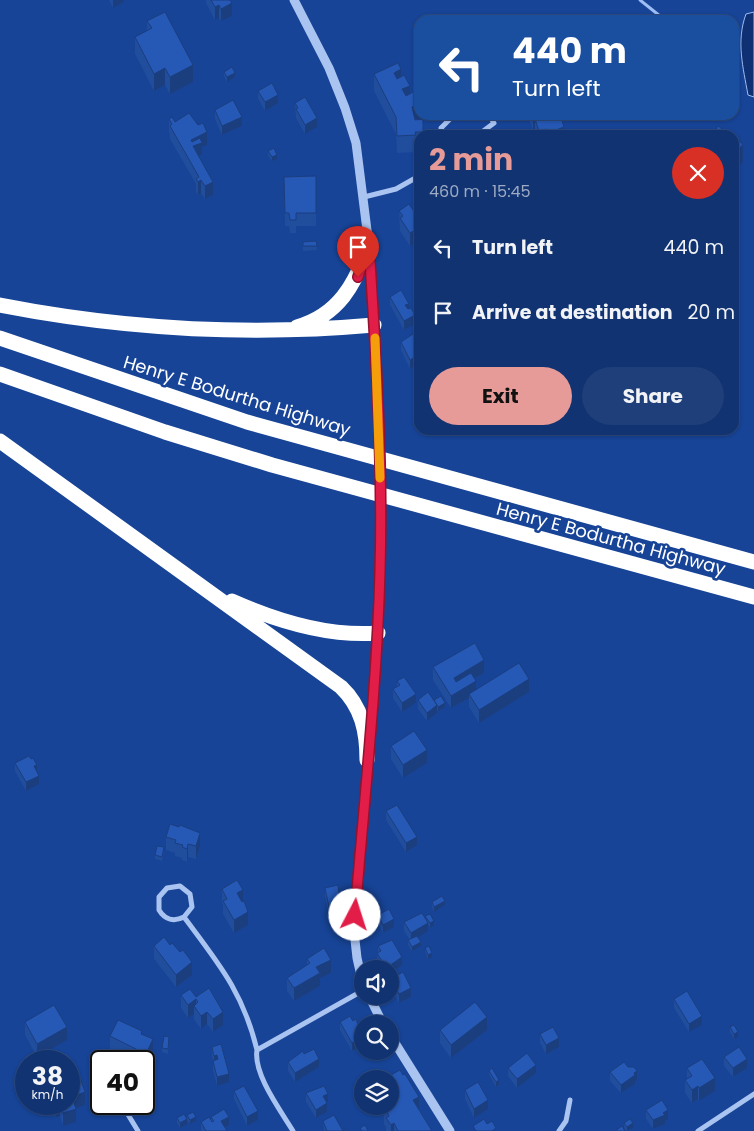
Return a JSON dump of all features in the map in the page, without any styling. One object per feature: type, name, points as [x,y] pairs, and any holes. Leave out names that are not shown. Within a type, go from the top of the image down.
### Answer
[{"type":"highway","points":[[266,332],[303,325],[329,310],[354,284],[369,246]]},
{"type":"highway","points":[[0,305],[137,324],[266,332],[374,324]]},
{"type":"highway","name":"Henry E Bodurtha Highway","points":[[0,338],[139,387],[256,425],[754,562]]},
{"type":"highway","name":"Henry E Bodurtha Highway","points":[[0,374],[138,423],[272,465],[754,597]]},
{"type":"highway","points":[[0,441],[348,693],[358,708],[364,724],[367,760]]},
{"type":"highway","points":[[181,572],[222,596],[276,618],[322,630],[365,634],[378,633]]},
{"type":"street","points":[[294,0],[329,68],[345,108],[356,143],[369,246],[379,417],[380,536],[378,633],[354,931],[357,960]]},
{"type":"street","points":[[442,130],[441,128],[449,120]]},
{"type":"street","points":[[484,130],[494,122],[493,120]]},
{"type":"street","points":[[364,197],[396,189],[414,179]]},
{"type":"street","points":[[180,886],[190,894],[192,907],[184,917],[172,920],[161,912],[158,900],[161,892],[167,888],[180,886]]},
{"type":"street","points":[[184,917],[238,993],[250,1022],[257,1050],[257,1061],[264,1081],[291,1130]]},
{"type":"street","points":[[257,1050],[354,995]]},
{"type":"street","points":[[399,1049],[450,1131]]},
{"type":"street","points":[[698,1131],[754,1094]]},
{"type":"street","points":[[559,1131],[566,1122],[570,1100]]},
{"type":"street","points":[[128,1115],[138,1131]]},
{"type":"water","points":[[754,12],[754,97],[748,95],[741,34],[746,14]]},
{"type":"building","points":[[211,0],[230,0],[232,3],[221,9],[219,5],[215,7]]},
{"type":"building","points":[[165,12],[193,65],[170,77],[165,68],[154,74],[135,37],[152,28],[147,21]]},
{"type":"building","points":[[398,63],[401,69],[394,73],[397,79],[404,75],[410,86],[402,89],[406,96],[413,92],[414,94],[414,106],[412,107],[414,120],[423,120],[423,130],[414,130],[414,135],[397,136],[396,117],[374,74]]},
{"type":"building","points":[[232,67],[235,73],[227,77],[224,72]]},
{"type":"building","points":[[272,83],[278,95],[265,102],[258,91]]},
{"type":"building","points":[[305,97],[317,118],[305,125],[296,109],[298,108],[295,103]]},
{"type":"building","points":[[233,100],[242,117],[222,126],[215,110]]},
{"type":"building","points":[[189,113],[198,125],[203,123],[207,132],[191,140],[192,142],[200,138],[202,143],[193,146],[213,182],[205,186],[201,180],[198,182],[196,179],[199,177],[170,126],[172,124],[169,119],[172,117],[175,122]]},
{"type":"building","points":[[535,120],[562,120],[564,127],[556,130],[539,130]]},
{"type":"building","points":[[718,126],[723,130],[715,130]]},
{"type":"building","points":[[739,141],[743,144],[739,150]]},
{"type":"building","points":[[274,148],[277,155],[272,157],[268,151]]},
{"type":"building","points":[[316,176],[316,213],[296,213],[296,220],[290,220],[289,213],[285,213],[284,177]]},
{"type":"building","points":[[409,204],[414,209],[414,231],[410,233],[400,218],[403,216],[399,211]]},
{"type":"building","points":[[316,241],[317,246],[303,246],[303,242]]},
{"type":"building","points":[[401,290],[409,304],[405,305],[408,309],[411,308],[414,316],[404,321],[390,297]]},
{"type":"building","points":[[414,335],[414,358],[410,360],[401,342]]},
{"type":"building","points":[[475,643],[484,660],[454,678],[456,682],[471,673],[476,681],[451,696],[433,667]]},
{"type":"building","points":[[519,663],[529,679],[479,710],[469,694]]},
{"type":"building","points":[[404,677],[416,694],[402,703],[393,689],[400,685],[397,681]]},
{"type":"building","points":[[428,692],[437,705],[427,713],[418,700]]},
{"type":"building","points":[[441,696],[445,703],[438,707],[434,700]]},
{"type":"building","points":[[414,731],[427,750],[403,765],[391,746]]},
{"type":"building","points":[[29,756],[31,759],[33,758],[37,765],[34,766],[39,776],[26,782],[15,763]]},
{"type":"building","points":[[397,805],[417,837],[406,843],[386,811]]},
{"type":"building","points":[[170,824],[179,827],[180,825],[200,833],[196,846],[188,844],[187,849],[182,847],[183,845],[175,843],[176,840],[166,837]]},
{"type":"building","points":[[157,846],[164,847],[162,857],[155,855]]},
{"type":"building","points":[[237,880],[243,890],[237,893],[242,902],[244,901],[248,912],[234,920],[223,901],[227,899],[222,889]]},
{"type":"building","points":[[338,885],[340,900],[336,901],[337,905],[329,907],[325,888]]},
{"type":"building","points":[[442,896],[445,901],[434,907],[432,902]]},
{"type":"building","points":[[389,909],[394,919],[383,925],[378,915]]},
{"type":"building","points":[[422,913],[428,923],[411,933],[404,922]]},
{"type":"building","points":[[430,914],[434,921],[430,923],[425,916]]},
{"type":"building","points":[[417,936],[421,942],[412,947],[408,940]]},
{"type":"building","points":[[164,937],[170,945],[172,943],[180,952],[183,950],[192,962],[176,975],[154,946]]},
{"type":"building","points":[[392,940],[402,957],[398,960],[381,960],[377,953],[381,951],[378,946]]},
{"type":"building","points":[[429,946],[432,953],[428,955],[425,948]]},
{"type":"building","points":[[324,948],[331,960],[316,967],[320,973],[294,988],[287,978],[310,963],[307,959]]},
{"type":"building","points":[[403,972],[411,988],[399,994],[399,974]]},
{"type":"building","points":[[209,988],[223,1012],[213,1019],[207,1012],[201,1016],[194,1006],[198,1002],[196,999],[188,1005],[181,995],[190,989],[196,997]]},
{"type":"building","points":[[687,991],[702,1016],[689,1024],[674,999]]},
{"type":"building","points":[[475,1002],[487,1017],[451,1045],[440,1030]]},
{"type":"building","points":[[54,1005],[67,1027],[37,1044],[25,1022]]},
{"type":"building","points":[[350,1016],[354,1020],[354,1042],[352,1043],[340,1022]]},
{"type":"building","points":[[118,1020],[142,1031],[141,1034],[153,1039],[148,1050],[138,1050],[110,1036]]},
{"type":"building","points":[[734,1025],[738,1032],[734,1034],[730,1027]]},
{"type":"building","points":[[553,1027],[559,1038],[546,1045],[540,1034]]},
{"type":"building","points":[[164,1036],[169,1037],[168,1049],[162,1048]]},
{"type":"building","points":[[221,1044],[229,1074],[217,1077],[213,1061],[218,1059],[217,1055],[214,1056],[212,1047]]},
{"type":"building","points":[[739,1047],[747,1059],[733,1068],[724,1057]]},
{"type":"building","points":[[314,1049],[319,1059],[295,1073],[288,1062],[303,1051],[304,1054]]},
{"type":"building","points":[[527,1053],[536,1065],[517,1079],[508,1068]]},
{"type":"building","points":[[702,1059],[715,1078],[692,1090],[685,1080],[692,1076],[687,1068]]},
{"type":"building","points":[[624,1062],[628,1067],[634,1067],[637,1071],[634,1073],[635,1075],[621,1085],[610,1072]]},
{"type":"building","points":[[492,1068],[499,1080],[496,1082],[489,1071]]},
{"type":"building","points":[[399,1071],[403,1075],[405,1074],[419,1097],[413,1100],[432,1131],[398,1131],[394,1123],[391,1125],[386,1118],[388,1115],[399,1115]]},
{"type":"building","points":[[80,1078],[85,1092],[80,1094]]},
{"type":"building","points":[[478,1082],[488,1100],[474,1109],[465,1090]]},
{"type":"building","points":[[244,1086],[258,1111],[247,1117],[234,1091]]},
{"type":"building","points":[[324,1086],[328,1094],[323,1096],[327,1103],[316,1110],[306,1093]]},
{"type":"building","points":[[662,1100],[668,1110],[663,1113],[665,1115],[653,1120],[646,1110]]},
{"type":"building","points":[[224,1109],[229,1117],[221,1121],[227,1131],[206,1131],[201,1122],[209,1117],[212,1122],[214,1121],[211,1117]]},
{"type":"building","points":[[193,1112],[196,1117],[190,1120],[187,1115]]},
{"type":"building","points":[[184,1114],[187,1119],[180,1123],[177,1118]]},
{"type":"building","points":[[334,1115],[343,1131],[327,1131],[323,1121]]},
{"type":"building","points":[[484,1119],[487,1124],[492,1121],[496,1128],[492,1131],[476,1131],[473,1126]]},
{"type":"building","points":[[630,1119],[633,1123],[627,1127],[624,1123]]},
{"type":"building","points":[[365,1125],[368,1131],[362,1131],[360,1128]]},
{"type":"building","points":[[622,1126],[625,1131],[615,1131]]},
{"type":"waterway","points":[[640,0],[659,15]]},
{"type":"slow traffic","points":[[375,338],[380,478]]},
{"type":"route","points":[[355,915],[378,633],[380,570],[378,381],[369,246],[358,277]]}]
